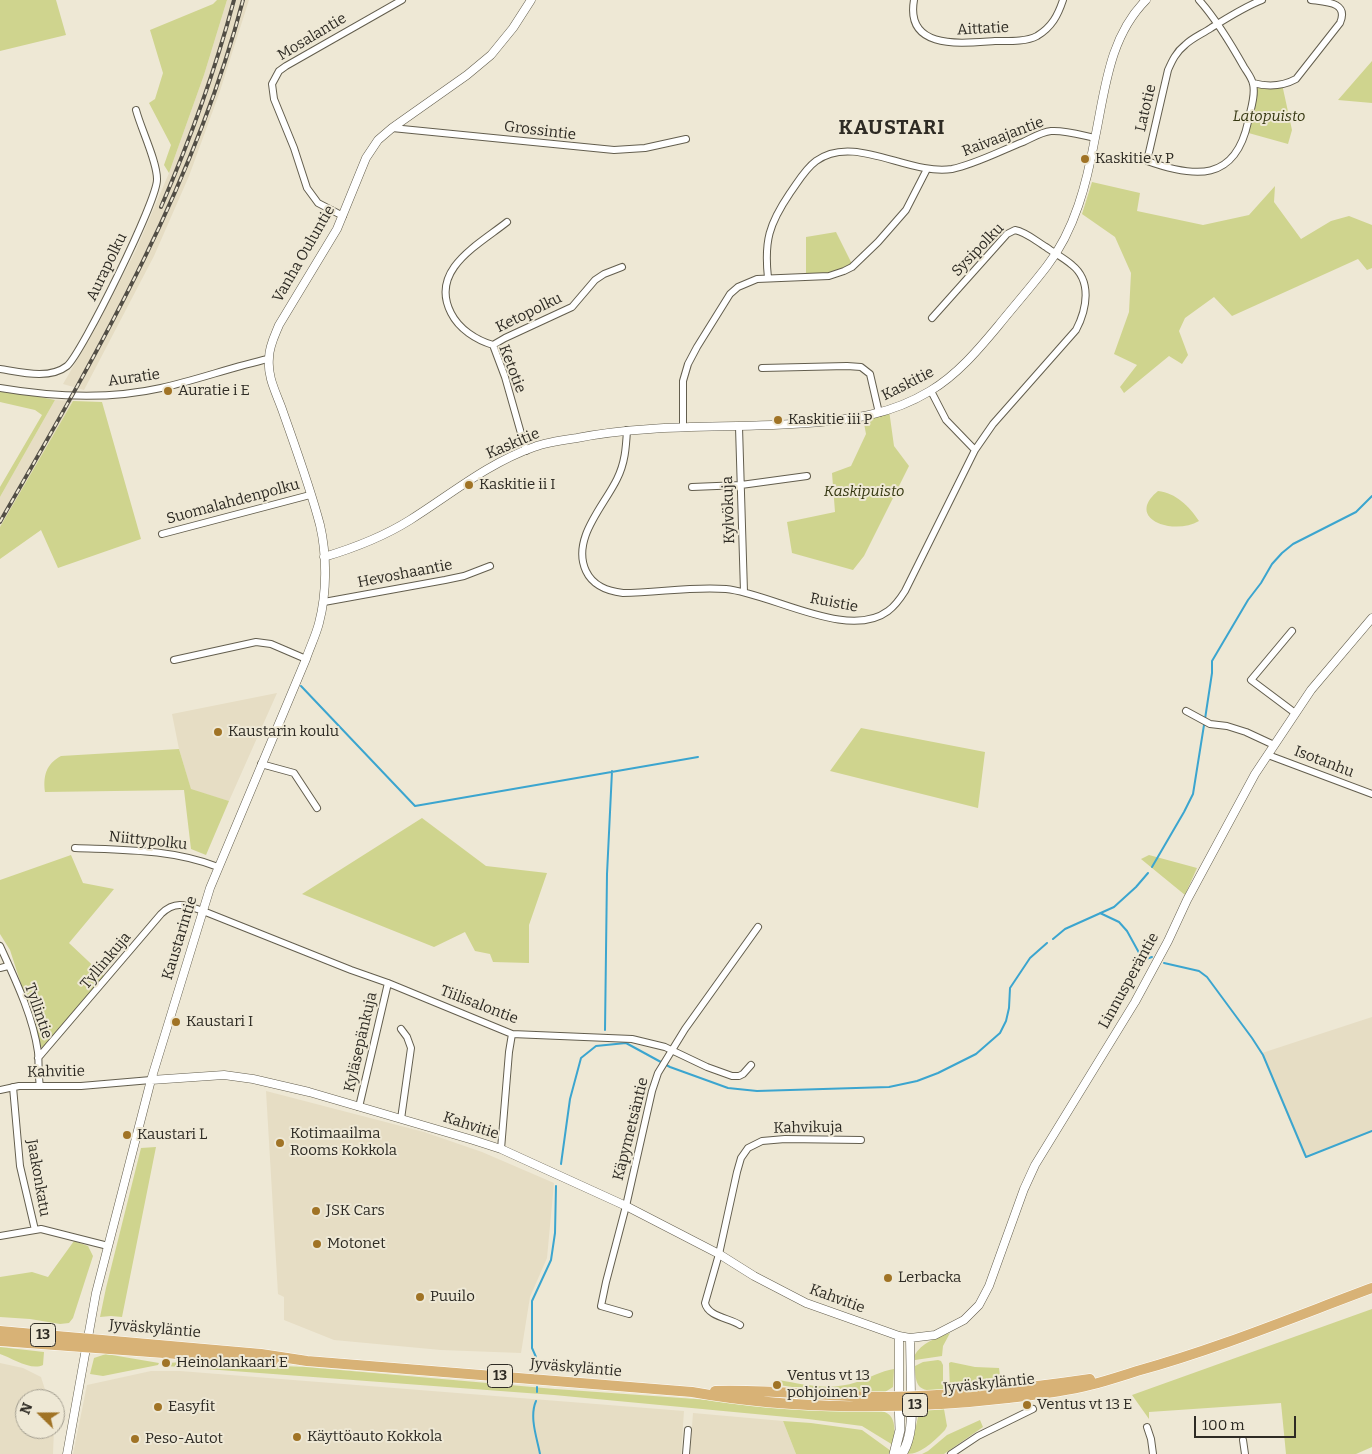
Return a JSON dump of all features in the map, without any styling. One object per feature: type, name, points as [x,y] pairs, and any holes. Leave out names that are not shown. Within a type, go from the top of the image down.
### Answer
[{"type":"highway","name":"Jyväskyläntie","points":[[0,1331],[86,1343],[260,1361],[307,1361],[692,1392],[723,1398],[774,1402],[823,1405],[899,1401],[976,1402],[1061,1391],[1090,1385],[1179,1360],[1372,1288]]},
{"type":"highway","name":"Jyväskyläntie","points":[[0,1341],[86,1343]]},
{"type":"main road","points":[[894,1454],[900,1430],[899,1401]]},
{"type":"main road","points":[[902,1454],[906,1448],[909,1434],[911,1401]]},
{"type":"street","name":"Mosalantie","points":[[342,216],[318,203],[307,188],[297,156],[274,99],[272,84],[279,71],[286,66],[402,0]]},
{"type":"street","name":"Vanha Ouluntie","points":[[324,557],[320,526],[273,388],[268,359],[272,342],[279,325],[337,229],[366,158],[378,140],[392,128],[468,75],[491,55],[513,28],[531,0]]},
{"type":"street","name":"Aittatie","points":[[914,0],[913,16],[916,25],[922,33],[949,43],[1035,37],[1052,24],[1058,15],[1063,0]]},
{"type":"street","name":"Kaskitie","points":[[324,557],[386,534],[485,471],[534,447],[599,433],[627,430],[739,427],[857,419],[906,404],[931,391],[959,369],[981,346],[1053,252],[1070,226],[1087,174],[1102,99],[1116,47],[1126,26],[1146,0]]},
{"type":"street","points":[[1199,0],[1227,38],[1253,83],[1277,85],[1289,83],[1296,79],[1340,23],[1343,16],[1340,8],[1311,0]]},
{"type":"street","points":[[1217,24],[1262,0]]},
{"type":"street","name":"Latotie","points":[[1217,24],[1184,45],[1174,57],[1168,70],[1147,161],[1181,171],[1200,172],[1213,170],[1227,163],[1236,154],[1242,143],[1251,108],[1253,83]]},
{"type":"street","name":"Aurapolku","points":[[0,369],[39,374],[60,370],[71,361],[88,333],[142,223],[157,185],[156,170],[140,127],[136,110]]},
{"type":"street","name":"Grossintie","points":[[392,128],[614,150],[645,148],[686,139]]},
{"type":"street","name":"Raivaajantie","points":[[768,278],[766,259],[768,236],[776,216],[807,168],[816,160],[831,153],[865,154],[927,169],[949,169],[967,165],[1045,132],[1060,131],[1095,138]]},
{"type":"street","points":[[684,427],[683,381],[688,364],[730,294],[748,282],[768,278],[829,276],[852,267],[878,242],[906,210],[927,169]]},
{"type":"street","name":"Ketotie","points":[[507,222],[457,263],[450,273],[445,295],[448,308],[454,319],[475,337],[493,345],[505,376],[526,451]]},
{"type":"street","name":"Sysipolku","points":[[932,318],[1011,230],[1019,230],[1053,252]]},
{"type":"street","name":"Ruistie","points":[[627,430],[625,457],[622,467],[584,538],[582,559],[588,575],[594,583],[602,588],[623,593],[727,589],[744,592],[831,618],[861,622],[875,618],[887,612],[898,602],[905,591],[975,450],[993,424],[1068,339],[1080,322],[1086,303],[1086,293],[1081,276],[1071,264],[1053,252]]},
{"type":"street","name":"Ketopolku","points":[[493,345],[572,307],[595,280],[604,274],[622,267]]},
{"type":"street","name":"Auratie","points":[[0,388],[56,396],[121,394],[161,388],[268,359]]},
{"type":"street","points":[[762,368],[861,367],[870,374],[879,413]]},
{"type":"street","points":[[931,391],[946,420],[975,450]]},
{"type":"street","name":"Kylvökuja","points":[[739,427],[744,592]]},
{"type":"street","points":[[692,486],[741,485],[807,476]]},
{"type":"street","name":"Suomalahdenpolku","points":[[162,534],[310,495]]},
{"type":"street","name":"Kaustarintie","points":[[67,1454],[86,1343],[108,1246],[151,1080],[218,867],[319,625],[324,602],[324,557]]},
{"type":"street","name":"Hevoshaantie","points":[[324,602],[464,576],[490,566]]},
{"type":"street","name":"Linnusperäntie","points":[[899,1336],[922,1338],[935,1335],[964,1320],[980,1305],[1035,1165],[1135,1002],[1255,774],[1311,690],[1372,618]]},
{"type":"street","points":[[1292,631],[1252,680],[1295,713]]},
{"type":"street","points":[[174,660],[256,642],[271,644],[306,659]]},
{"type":"street","points":[[1186,711],[1210,724],[1227,726],[1246,732],[1274,745]]},
{"type":"street","name":"Isotanhu","points":[[1268,755],[1372,794]]},
{"type":"street","points":[[261,764],[294,773],[298,776],[317,808]]},
{"type":"street","name":"Niittypolku","points":[[75,848],[159,852],[190,857],[218,867]]},
{"type":"street","name":"Tyllinkuja","points":[[38,1058],[167,908],[178,904],[204,911]]},
{"type":"street","name":"Tiilisalontie","points":[[204,911],[512,1034],[621,1038],[644,1041],[672,1050],[707,1067],[732,1076],[743,1074],[751,1065]]},
{"type":"street","name":"Käpymetsäntie","points":[[629,1314],[601,1306],[610,1261],[626,1206],[652,1091],[658,1073],[685,1029],[758,927]]},
{"type":"street","name":"Tyllintie","points":[[0,946],[32,1027],[38,1058],[40,1086]]},
{"type":"street","points":[[0,968],[8,966]]},
{"type":"street","name":"Kyläsepänkuja","points":[[359,1107],[388,983]]},
{"type":"street","points":[[401,1029],[410,1042],[411,1054],[401,1119]]},
{"type":"street","points":[[500,1149],[512,1034]]},
{"type":"street","name":"Kahvitie","points":[[0,1090],[13,1087],[80,1086],[224,1075],[263,1081],[359,1107],[500,1149],[626,1206],[719,1254],[754,1276],[806,1303],[899,1336]]},
{"type":"street","name":"Jaakonkatu","points":[[13,1087],[20,1166],[35,1230],[62,1234],[108,1246]]},
{"type":"street","name":"Kahvikuja","points":[[719,1254],[737,1172],[741,1158],[748,1148],[762,1141],[785,1139],[861,1140]]},
{"type":"street","points":[[0,1236],[35,1230]]},
{"type":"street","points":[[719,1254],[706,1306],[711,1312],[740,1325]]},
{"type":"street","points":[[899,1336],[899,1401]]},
{"type":"street","points":[[910,1338],[911,1401]]},
{"type":"street","points":[[951,1454],[978,1436],[1033,1409]]},
{"type":"street","points":[[1147,1427],[1153,1454]]},
{"type":"street","points":[[686,1454],[688,1430]]},
{"type":"street","points":[[1243,1440],[1245,1454]]},
{"type":"shaded area","points":[[227,0],[249,0],[219,94],[189,176],[154,256],[84,390],[63,384],[98,324],[136,250],[169,173],[204,75]]},
{"type":"shaded area","points":[[55,400],[73,401],[0,527],[0,497]]},
{"type":"shaded area","name":"Kaustarin koulu","points":[[277,693],[229,801],[191,790],[179,749],[172,714]]},
{"type":"shaded area","points":[[1372,1017],[1372,1132],[1304,1156],[1262,1053]]},
{"type":"shaded area","points":[[266,1091],[424,1132],[482,1152],[554,1183],[547,1258],[530,1297],[521,1353],[441,1350],[334,1340],[284,1320],[284,1297],[278,1294]]},
{"type":"shaded area","points":[[0,1363],[23,1368],[41,1377],[45,1389],[15,1389],[15,1439],[54,1439],[53,1454],[0,1454]]},
{"type":"shaded area","points":[[151,1371],[180,1371],[684,1411],[681,1454],[73,1454],[87,1385]]},
{"type":"shaded area","points":[[693,1413],[783,1421],[796,1454],[690,1454]]},
{"type":"green space","points":[[0,0],[56,0],[66,35],[0,51]]},
{"type":"green space","points":[[217,0],[227,0],[204,75],[169,173],[164,165],[171,145],[149,103],[155,99],[163,73],[150,30],[213,4]]},
{"type":"green space","points":[[1372,61],[1372,103],[1338,100]]},
{"type":"green space","name":"Latopuisto","points":[[1253,83],[1282,84],[1292,130],[1288,144],[1245,132]]},
{"type":"green space","points":[[1092,182],[1140,193],[1137,211],[1203,225],[1249,215],[1275,186],[1274,202],[1301,239],[1331,221],[1349,216],[1372,225],[1372,268],[1367,270],[1358,259],[1232,316],[1214,297],[1185,318],[1179,331],[1188,355],[1182,364],[1169,356],[1124,393],[1120,387],[1137,365],[1114,354],[1129,312],[1131,273],[1115,237],[1082,214]]},
{"type":"green space","points":[[836,232],[853,266],[838,273],[806,276],[806,237]]},
{"type":"green space","points":[[0,389],[55,400],[0,497],[0,487],[42,415],[35,410],[0,402]]},
{"type":"green space","points":[[73,401],[102,402],[141,539],[58,568],[41,530],[0,559],[0,527]]},
{"type":"green space","name":"Kaskipuisto","points":[[889,410],[894,446],[909,466],[864,556],[853,570],[792,553],[787,522],[835,512],[832,473],[851,466],[866,434],[863,418]]},
{"type":"green space","points":[[1158,491],[1171,494],[1182,501],[1199,521],[1177,527],[1156,522],[1149,517],[1147,510],[1149,501]]},
{"type":"green space","points":[[861,728],[985,752],[978,808],[830,771]]},
{"type":"green space","points":[[179,749],[191,789],[229,801],[206,855],[191,849],[184,790],[45,792],[45,776],[47,771],[52,763],[61,756]]},
{"type":"green space","points":[[422,818],[486,866],[547,873],[529,925],[529,963],[493,962],[490,954],[475,951],[465,932],[434,947],[302,894]]},
{"type":"green space","points":[[71,855],[83,883],[114,889],[69,943],[104,976],[42,1049],[10,950],[0,934],[0,880]]},
{"type":"green space","points":[[1149,855],[1197,868],[1185,895],[1141,859]]},
{"type":"green space","points":[[156,1147],[122,1317],[100,1317],[141,1148]]},
{"type":"green space","points":[[74,1241],[88,1246],[93,1256],[73,1318],[69,1323],[60,1324],[0,1317],[0,1277],[32,1272],[48,1277]]},
{"type":"green space","points":[[1372,1309],[1372,1447],[1356,1454],[1286,1454],[1281,1403],[1149,1412],[1149,1419],[1132,1395]]},
{"type":"green space","points":[[950,1333],[943,1346],[942,1356],[915,1360],[914,1356],[921,1347]]},
{"type":"green space","points":[[0,1347],[44,1352],[43,1365],[33,1366],[0,1354]]},
{"type":"green space","points":[[106,1354],[159,1363],[158,1365],[103,1376],[90,1374],[94,1358]]},
{"type":"green space","points":[[938,1360],[943,1365],[943,1391],[921,1388],[916,1380],[915,1366],[923,1362]]},
{"type":"green space","points":[[167,1363],[306,1367],[555,1389],[871,1410],[886,1412],[891,1416],[894,1423],[893,1445],[862,1426],[808,1419],[554,1395],[166,1366]]},
{"type":"green space","points":[[949,1363],[975,1367],[999,1368],[1001,1384],[950,1391]]},
{"type":"green space","points":[[894,1369],[893,1387],[885,1392],[825,1392],[779,1385],[779,1380],[828,1387],[847,1385]]},
{"type":"green space","points":[[944,1409],[947,1426],[945,1430],[923,1449],[907,1454],[920,1413],[924,1410]]},
{"type":"green space","points":[[980,1420],[983,1427],[944,1454],[922,1454],[947,1435]]},
{"type":"green space","points":[[783,1421],[862,1430],[891,1451],[890,1454],[796,1454]]},
{"type":"waterway","points":[[1205,719],[1212,661],[1272,564],[1293,544],[1356,512],[1372,496]]},
{"type":"waterway","points":[[301,686],[415,806],[698,757]]},
{"type":"waterway","points":[[1152,867],[1193,794],[1204,725]]},
{"type":"waterway","points":[[605,1030],[607,874],[612,771]]},
{"type":"waterway","points":[[1053,939],[1065,929],[1114,907],[1148,873]]},
{"type":"waterway","points":[[1100,913],[1119,922],[1127,931],[1143,960],[1152,957]]},
{"type":"waterway","points":[[561,1164],[570,1099],[581,1058],[596,1046],[626,1043],[670,1067],[728,1088],[757,1091],[889,1087],[917,1081],[976,1054],[1000,1033],[1006,1021],[1009,1008],[1010,988],[1030,958],[1047,943]]},
{"type":"waterway","points":[[1164,963],[1199,971],[1207,977],[1252,1038],[1263,1055],[1306,1157],[1372,1131]]},
{"type":"waterway","points":[[536,1357],[532,1348],[532,1301],[551,1260],[555,1233],[556,1186]]},
{"type":"waterway","points":[[539,1371],[540,1366]]},
{"type":"waterway","points":[[537,1387],[537,1392]]},
{"type":"waterway","points":[[536,1401],[533,1421],[540,1454]]},
{"type":"railway","points":[[161,207],[201,105],[219,53],[234,0]]},
{"type":"railway","points":[[0,522],[106,333],[170,204],[198,137],[222,70],[243,0]]},
{"type":"place","name":"Kaskitie v P","points":[[1085,159]]},
{"type":"place","name":"Auratie i E","points":[[168,391]]},
{"type":"place","name":"Kaskitie iii P","points":[[778,420]]},
{"type":"place","name":"Kaskitie ii I","points":[[469,485]]},
{"type":"place","name":"Kaustarin koulu","points":[[218,732]]},
{"type":"place","name":"Kaustari I","points":[[176,1022]]},
{"type":"place","name":"Kaustari L","points":[[127,1135]]},
{"type":"place","name":"Kotimaailma Rooms Kokkola","points":[[280,1143]]},
{"type":"place","name":"JSK Cars","points":[[316,1211]]},
{"type":"place","name":"Motonet","points":[[317,1244]]},
{"type":"place","name":"Lerbacka","points":[[888,1278]]},
{"type":"place","name":"Puuilo","points":[[420,1297]]},
{"type":"place","name":"Heinolankaari E","points":[[166,1363]]},
{"type":"place","name":"Ventus vt 13 pohjoinen P","points":[[777,1385]]},
{"type":"place","name":"Ventus vt 13 E","points":[[1027,1405]]},
{"type":"place","name":"Easyfit","points":[[158,1407]]},
{"type":"place","name":"Käyttöauto Kokkola","points":[[297,1437]]},
{"type":"place","name":"Peso-Autot","points":[[135,1439]]},
{"type":"district","name":"KAUSTARI","points":[[892,128]]}]
